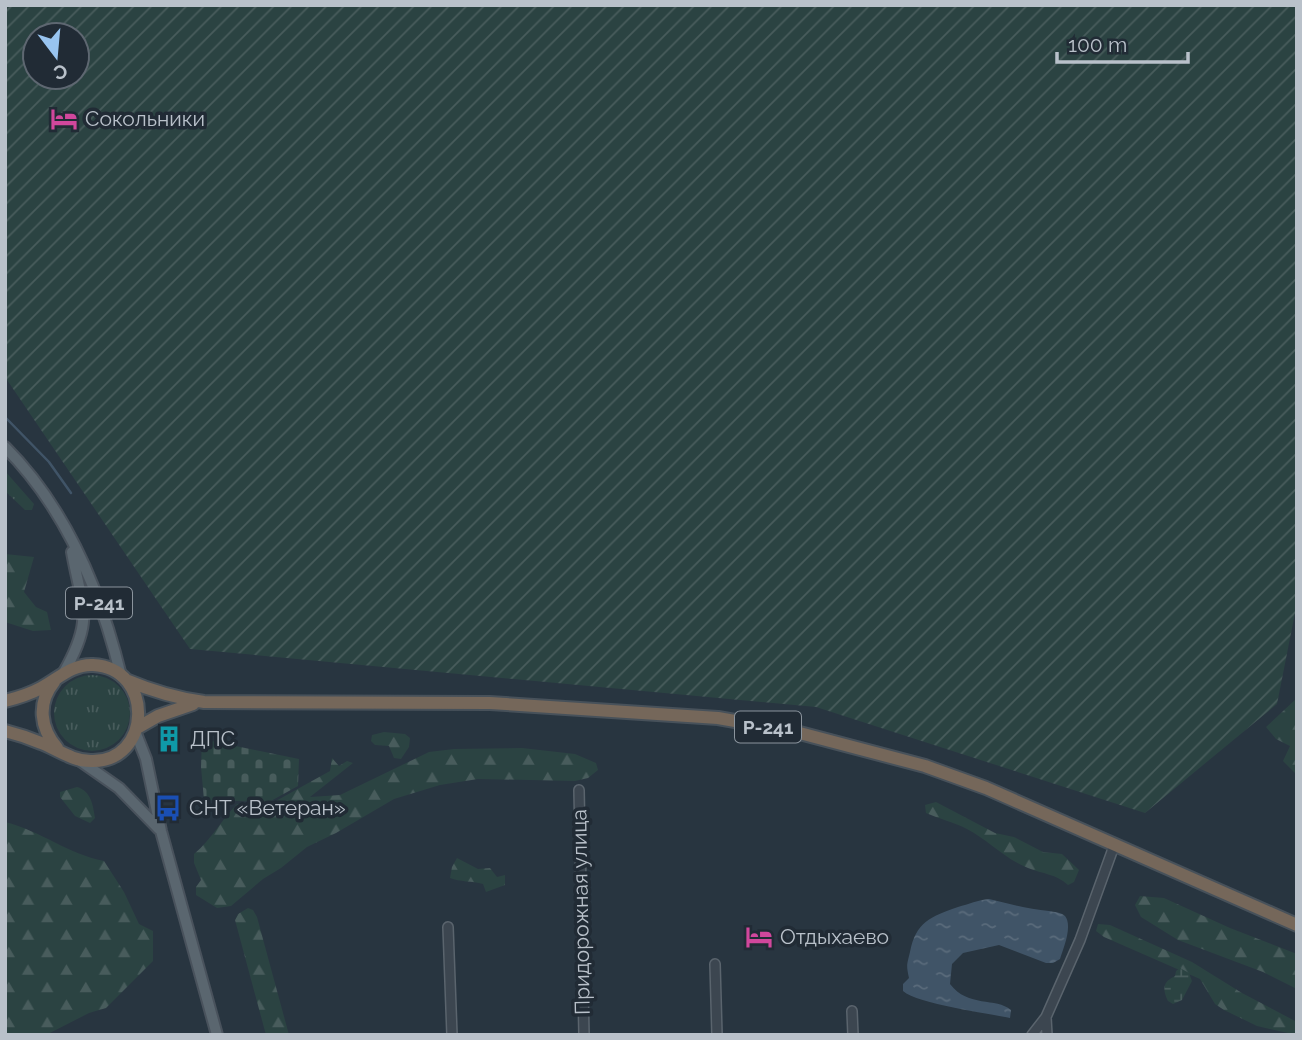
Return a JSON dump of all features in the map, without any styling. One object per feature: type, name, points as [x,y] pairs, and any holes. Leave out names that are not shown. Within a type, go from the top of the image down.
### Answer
[{"type":"highway","name":"Р-241","points":[[5,701],[39,690],[79,666],[92,664],[104,666],[151,691],[177,699],[204,702],[490,703],[718,718],[792,731],[925,765],[1037,809],[1114,846],[1297,925]]},
{"type":"highway","points":[[60,676],[44,700],[43,725],[56,747],[66,755]]},
{"type":"highway","points":[[123,678],[134,690],[138,702],[136,729]]},
{"type":"highway","name":"Р-241","points":[[5,731],[79,760],[94,761],[121,751],[131,741],[136,729],[158,716],[204,702]]},
{"type":"main road","points":[[5,447],[37,482],[68,532]]},
{"type":"main road","name":"Р-241","points":[[60,676],[80,641],[84,618],[68,532]]},
{"type":"main road","name":"Р-241","points":[[68,532],[111,634],[123,678]]},
{"type":"main road","points":[[136,729],[217,1035]]},
{"type":"main road","points":[[79,760],[118,788],[141,808],[161,831]]},
{"type":"street","name":"Придорожная улица","points":[[579,790],[584,1035]]},
{"type":"street","points":[[1031,1035],[1046,1017],[1090,916],[1114,846]]},
{"type":"street","points":[[449,927],[452,1035]]},
{"type":"street","points":[[715,964],[717,1035]]},
{"type":"street","points":[[852,1011],[853,1035]]},
{"type":"street","points":[[1046,1017],[1048,1035]]},
{"type":"green space","points":[[5,5],[1297,5],[1297,603],[1277,704],[1145,813],[816,707],[190,649],[5,377]]},
{"type":"green space","points":[[5,471],[34,504],[32,510],[25,510],[5,491]]},
{"type":"green space","points":[[5,554],[34,557],[24,592],[36,607],[47,612],[51,630],[33,631],[5,622]]},
{"type":"green space","points":[[92,675],[106,678],[119,686],[127,699],[130,713],[127,727],[119,740],[106,748],[92,751],[78,748],[65,740],[57,727],[54,713],[57,699],[65,686],[78,678]]},
{"type":"green space","points":[[1297,698],[1297,775],[1283,761],[1290,746],[1276,739],[1266,727]]},
{"type":"green space","points":[[384,732],[405,734],[410,738],[409,747],[401,759],[394,758],[389,746],[375,745],[371,741],[372,735]]},
{"type":"green space","points":[[202,739],[299,759],[298,786],[269,802],[204,800]]},
{"type":"green space","points":[[522,748],[575,754],[596,763],[598,770],[588,778],[575,781],[478,779],[440,785],[394,799],[307,847],[231,906],[217,908],[196,895],[196,887],[201,880],[194,863],[194,854],[237,804],[265,807],[330,771],[332,758],[339,766],[347,761],[353,763],[310,797],[340,795],[429,752]]},
{"type":"green space","points":[[77,787],[88,795],[92,804],[95,818],[90,823],[75,816],[60,797],[60,792]]},
{"type":"green space","points":[[936,802],[995,833],[1014,837],[1043,852],[1062,854],[1079,870],[1074,882],[1068,885],[1054,876],[1020,864],[967,829],[926,813],[925,805]]},
{"type":"green space","points":[[5,822],[104,861],[124,892],[139,924],[153,931],[153,961],[106,1008],[89,1013],[46,1035],[5,1035]]},
{"type":"green space","points":[[457,858],[478,869],[490,868],[497,877],[505,875],[505,885],[486,892],[483,884],[450,878]]},
{"type":"green space","points":[[1140,896],[1164,898],[1297,954],[1297,989],[1263,972],[1178,940],[1141,917],[1135,905]]},
{"type":"green space","points":[[248,908],[253,910],[257,917],[289,1035],[266,1035],[235,920],[238,914]]},
{"type":"green space","points":[[1098,924],[1110,925],[1192,962],[1242,993],[1297,1022],[1297,1035],[1257,1026],[1224,1010],[1215,1004],[1200,979],[1104,937],[1096,931]]},
{"type":"green space","points":[[1180,968],[1189,973],[1192,981],[1182,1000],[1173,1004],[1168,1001],[1165,986]]},
{"type":"water","points":[[989,899],[1059,913],[1067,920],[1068,931],[1060,959],[1053,963],[1046,963],[999,945],[963,953],[952,964],[950,984],[957,991],[973,999],[1005,1006],[1011,1010],[1010,1018],[937,1004],[903,991],[903,984],[909,978],[907,965],[913,942],[920,927],[940,914]]},
{"type":"waterway","points":[[5,417],[49,462],[71,493]]},
{"type":"place","name":"Сокольники","points":[[64,119]]},
{"type":"place","name":"ДПС","points":[[169,739]]},
{"type":"place","name":"СНТ «Ветеран»","points":[[168,808]]},
{"type":"place","name":"Отдыхаево","points":[[759,937]]}]
